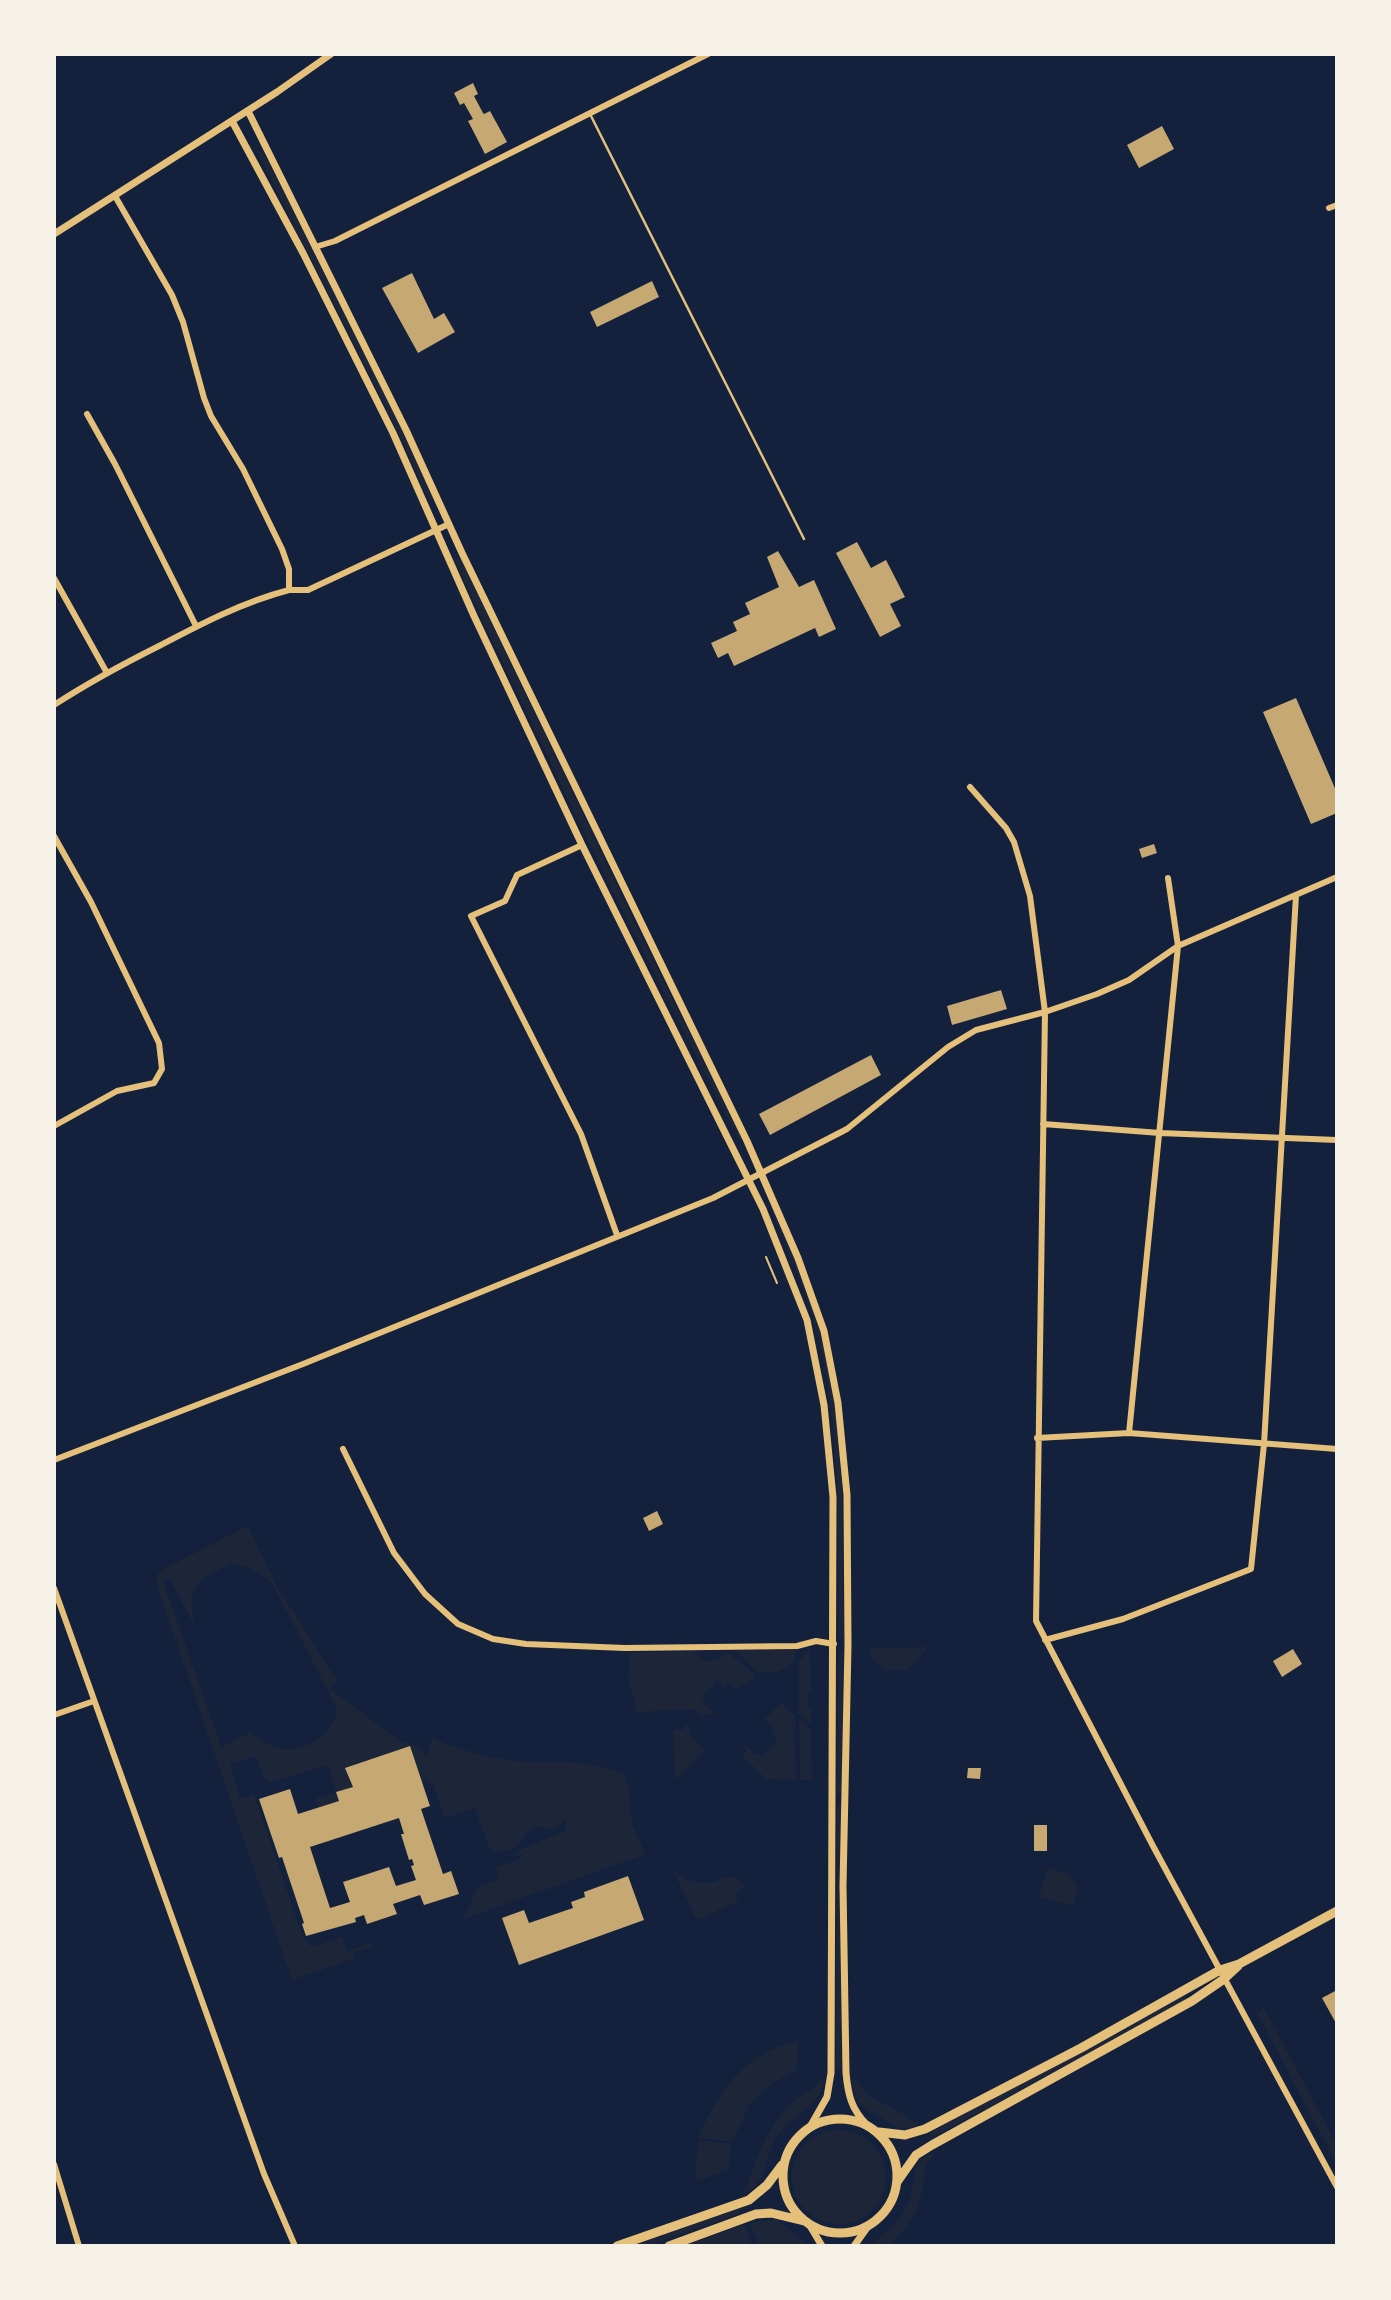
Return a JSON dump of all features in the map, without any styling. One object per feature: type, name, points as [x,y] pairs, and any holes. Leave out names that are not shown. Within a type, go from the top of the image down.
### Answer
[{"type":"main road","points":[[617,2246],[748,2200],[767,2185],[784,2164],[794,2141],[810,2127],[834,2119],[854,2121],[880,2132],[905,2135],[925,2129],[1222,1975],[1337,1911]]},
{"type":"main road","points":[[669,2246],[756,2214],[771,2213],[825,2231],[845,2233],[869,2225],[885,2210],[897,2182],[916,2155],[1192,2001],[1222,1975]]},
{"type":"main road","points":[[880,2132],[894,2161],[897,2182]]},
{"type":"main road","points":[[784,2164],[783,2183],[789,2203],[807,2223]]},
{"type":"street","points":[[54,234],[248,111],[331,54]]},
{"type":"street","points":[[315,247],[335,241],[708,54]]},
{"type":"street","points":[[248,111],[395,407],[762,1173],[811,1291],[824,1331],[838,1403],[847,1495],[848,1654],[843,1886],[846,2073],[848,2096],[867,2126]]},
{"type":"street","points":[[232,121],[303,253],[393,433],[582,845],[749,1179],[783,1256],[807,1320],[824,1405],[832,1497],[834,1644],[830,1832],[831,2073],[827,2097],[810,2127]]},
{"type":"street","points":[[115,196],[172,295],[183,322],[211,416],[243,468],[282,548],[289,569],[289,590]]},
{"type":"street","points":[[1329,208],[1337,205]]},
{"type":"street","points":[[87,414],[196,626]]},
{"type":"street","points":[[54,705],[107,673],[254,599],[289,590],[308,590],[449,524]]},
{"type":"street","points":[[54,578],[107,673]]},
{"type":"street","points":[[970,787],[1006,828],[1014,842],[1030,896],[1045,1012],[1036,1621],[1337,2187]]},
{"type":"street","points":[[54,836],[92,902],[159,1043],[162,1069],[154,1083],[117,1091],[54,1126]]},
{"type":"street","points":[[582,845],[525,870],[513,880],[505,901],[471,916],[581,1135],[617,1235]]},
{"type":"street","points":[[54,1460],[303,1364],[713,1198],[847,1129],[948,1046],[976,1030],[1045,1012],[1097,994],[1129,980],[1178,946],[1337,877]]},
{"type":"street","points":[[1129,1433],[1178,946],[1168,878]]},
{"type":"street","points":[[1045,1640],[1123,1619],[1251,1569],[1264,1444],[1296,895]]},
{"type":"street","points":[[1043,1124],[1160,1133],[1337,1140]]},
{"type":"street","points":[[1037,1438],[1129,1433],[1337,1448]]},
{"type":"street","points":[[343,1449],[394,1553],[425,1594],[458,1624],[493,1639],[526,1644],[625,1648],[797,1646],[816,1641],[834,1644]]},
{"type":"street","points":[[54,1588],[264,2174],[295,2246]]},
{"type":"street","points":[[54,1715],[94,1701]]},
{"type":"street","points":[[54,2164],[79,2246]]},
{"type":"street","points":[[807,2223],[822,2246]]},
{"type":"street","points":[[854,2246],[869,2225]]},
{"type":"lane","points":[[590,114],[804,539]]},
{"type":"path","points":[[766,1256],[777,1283]]},
{"type":"shaded area","points":[[262,150],[354,330],[434,499],[430,501],[387,409],[257,152]]},
{"type":"shaded area","points":[[460,557],[653,960],[743,1140],[739,1141],[595,856],[454,559]]},
{"type":"shaded area","points":[[775,1207],[818,1319],[836,1407],[842,1486],[844,1639],[839,1639],[837,1481],[824,1363],[811,1309],[771,1209]]},
{"type":"shaded area","points":[[248,1526],[278,1588],[338,1682],[329,1688],[401,1742],[416,1746],[427,1756],[432,1738],[495,1758],[590,1764],[625,1775],[632,1825],[646,1854],[463,1919],[478,1887],[499,1879],[495,1867],[520,1859],[523,1855],[511,1857],[520,1850],[565,1831],[565,1820],[553,1830],[534,1828],[510,1850],[490,1851],[475,1808],[445,1818],[432,1782],[429,1783],[426,1777],[423,1785],[410,1746],[345,1768],[353,1787],[336,1792],[328,1765],[271,1782],[264,1778],[256,1756],[230,1764],[240,1798],[254,1794],[303,1938],[312,1947],[342,1937],[347,1951],[371,1943],[374,1946],[353,1953],[355,1958],[292,1980],[156,1583],[158,1573]],"holes":[[[231,1564],[253,1570],[272,1583],[335,1704],[337,1716],[324,1734],[306,1746],[296,1749],[278,1748],[251,1732],[221,1747],[163,1580],[169,1577],[195,1627],[192,1603],[196,1586],[219,1569]]]},
{"type":"shaded area","points":[[929,1647],[906,1671],[884,1670],[870,1657],[870,1648]]},
{"type":"shaded area","points":[[795,1649],[795,1658],[787,1667],[769,1673],[757,1672],[736,1650]]},
{"type":"shaded area","points":[[810,1649],[811,1692],[808,1693],[808,1708],[811,1708],[811,1724],[799,1713],[799,1661]]},
{"type":"shaded area","points":[[695,1651],[699,1657],[709,1662],[721,1658],[726,1651],[753,1673],[755,1678],[735,1690],[729,1684],[725,1688],[717,1681],[702,1697],[705,1700],[703,1703],[714,1713],[712,1716],[708,1713],[703,1718],[694,1709],[636,1712],[635,1699],[628,1682],[630,1653]]},
{"type":"shaded area","points":[[839,1652],[843,1652],[842,1794],[837,1794]]},
{"type":"shaded area","points":[[781,1703],[795,1715],[796,1780],[766,1779],[742,1755],[747,1750],[743,1747],[746,1745],[756,1755],[759,1753],[763,1756],[778,1741],[771,1733],[775,1729],[765,1719]]},
{"type":"shaded area","points":[[799,1718],[811,1730],[812,1780],[800,1780]]},
{"type":"shaded area","points":[[685,1725],[690,1727],[690,1735],[705,1750],[675,1778],[673,1730],[682,1730]]},
{"type":"shaded area","points":[[336,1792],[339,1801],[318,1807],[315,1799]]},
{"type":"shaded area","points":[[837,1805],[842,1805],[841,2070],[836,2070]]},
{"type":"shaded area","points":[[1048,1867],[1070,1875],[1078,1888],[1073,1906],[1039,1897]]},
{"type":"shaded area","points":[[673,1871],[700,1883],[727,1877],[736,1878],[745,1888],[734,1893],[738,1901],[697,1920]]},
{"type":"shaded area","points":[[1186,1995],[1188,1999],[931,2138],[929,2133]]},
{"type":"shaded area","points":[[1264,2008],[1337,2145],[1337,2165],[1257,2013]]},
{"type":"shaded area","points":[[798,2040],[797,2070],[773,2083],[770,2079],[772,2084],[750,2104],[732,2142],[698,2138],[715,2103],[736,2076],[762,2055]]},
{"type":"shaded area","points":[[858,2079],[867,2093],[900,2111],[913,2123],[917,2121],[919,2126],[899,2129],[861,2105],[851,2080]]},
{"type":"shaded area","points":[[819,2081],[823,2083],[821,2091],[811,2105],[777,2136],[761,2178],[741,2195],[741,2192],[747,2189],[754,2165],[770,2131],[784,2111]]},
{"type":"shaded area","points":[[839,2130],[857,2133],[872,2144],[883,2159],[886,2177],[883,2195],[872,2210],[857,2221],[839,2224],[821,2221],[806,2210],[795,2195],[792,2177],[795,2159],[806,2144],[821,2133]]},
{"type":"shaded area","points":[[698,2140],[732,2144],[728,2170],[695,2182]]},
{"type":"shaded area","points":[[931,2153],[933,2157],[925,2163],[917,2209],[906,2227],[889,2246],[867,2246],[886,2232],[902,2215],[911,2194],[916,2168],[924,2157]]},
{"type":"shaded area","points":[[739,2209],[741,2213],[647,2246],[632,2246]]},
{"type":"shaded area","points":[[776,2219],[810,2246],[760,2246],[750,2223]]},
{"type":"shaded area","points":[[745,2224],[751,2243],[743,2246],[684,2246]]},
{"type":"building","points":[[473,83],[478,94],[474,96],[483,113],[490,111],[507,142],[485,154],[468,121],[473,119],[464,103],[460,105],[454,93]]},
{"type":"building","points":[[1162,126],[1174,149],[1139,168],[1127,145]]},
{"type":"building","points":[[412,273],[434,319],[444,313],[455,332],[418,353],[382,288]]},
{"type":"building","points":[[652,281],[659,297],[597,327],[590,312]]},
{"type":"building","points":[[857,542],[871,568],[886,560],[905,597],[890,604],[901,626],[880,637],[836,553]]},
{"type":"building","points":[[778,551],[799,587],[814,580],[836,629],[819,637],[815,628],[734,666],[728,653],[718,658],[711,643],[737,631],[733,622],[750,614],[745,603],[779,587],[767,557]]},
{"type":"building","points":[[1296,698],[1337,793],[1337,813],[1311,824],[1263,712]]},
{"type":"building","points":[[1154,844],[1157,853],[1142,858],[1139,849]]},
{"type":"building","points":[[1001,990],[1007,1009],[952,1025],[947,1006]]},
{"type":"building","points":[[871,1055],[881,1075],[770,1135],[759,1114]]},
{"type":"building","points":[[657,1511],[663,1524],[649,1531],[643,1518]]},
{"type":"building","points":[[1293,1649],[1302,1664],[1282,1677],[1273,1661]]},
{"type":"building","points":[[410,1746],[430,1806],[421,1809],[443,1874],[451,1871],[459,1894],[424,1905],[420,1895],[393,1904],[397,1914],[367,1924],[364,1915],[355,1918],[356,1922],[306,1936],[282,1857],[279,1858],[259,1799],[290,1789],[298,1814],[339,1801],[336,1792],[353,1787],[345,1768]],"holes":[[[399,1818],[404,1834],[401,1834],[409,1860],[412,1859],[414,1865],[411,1866],[416,1880],[396,1886],[389,1867],[343,1882],[350,1902],[330,1908],[310,1847]]]},
{"type":"building","points":[[968,1768],[981,1768],[980,1779],[967,1778]]},
{"type":"building","points":[[1034,1825],[1047,1825],[1047,1851],[1034,1851]]},
{"type":"building","points":[[628,1876],[644,1920],[519,1965],[502,1918],[524,1910],[529,1923],[573,1908],[571,1902],[585,1897],[584,1892]]},
{"type":"building","points":[[1337,1990],[1337,2025],[1322,1998]]}]
